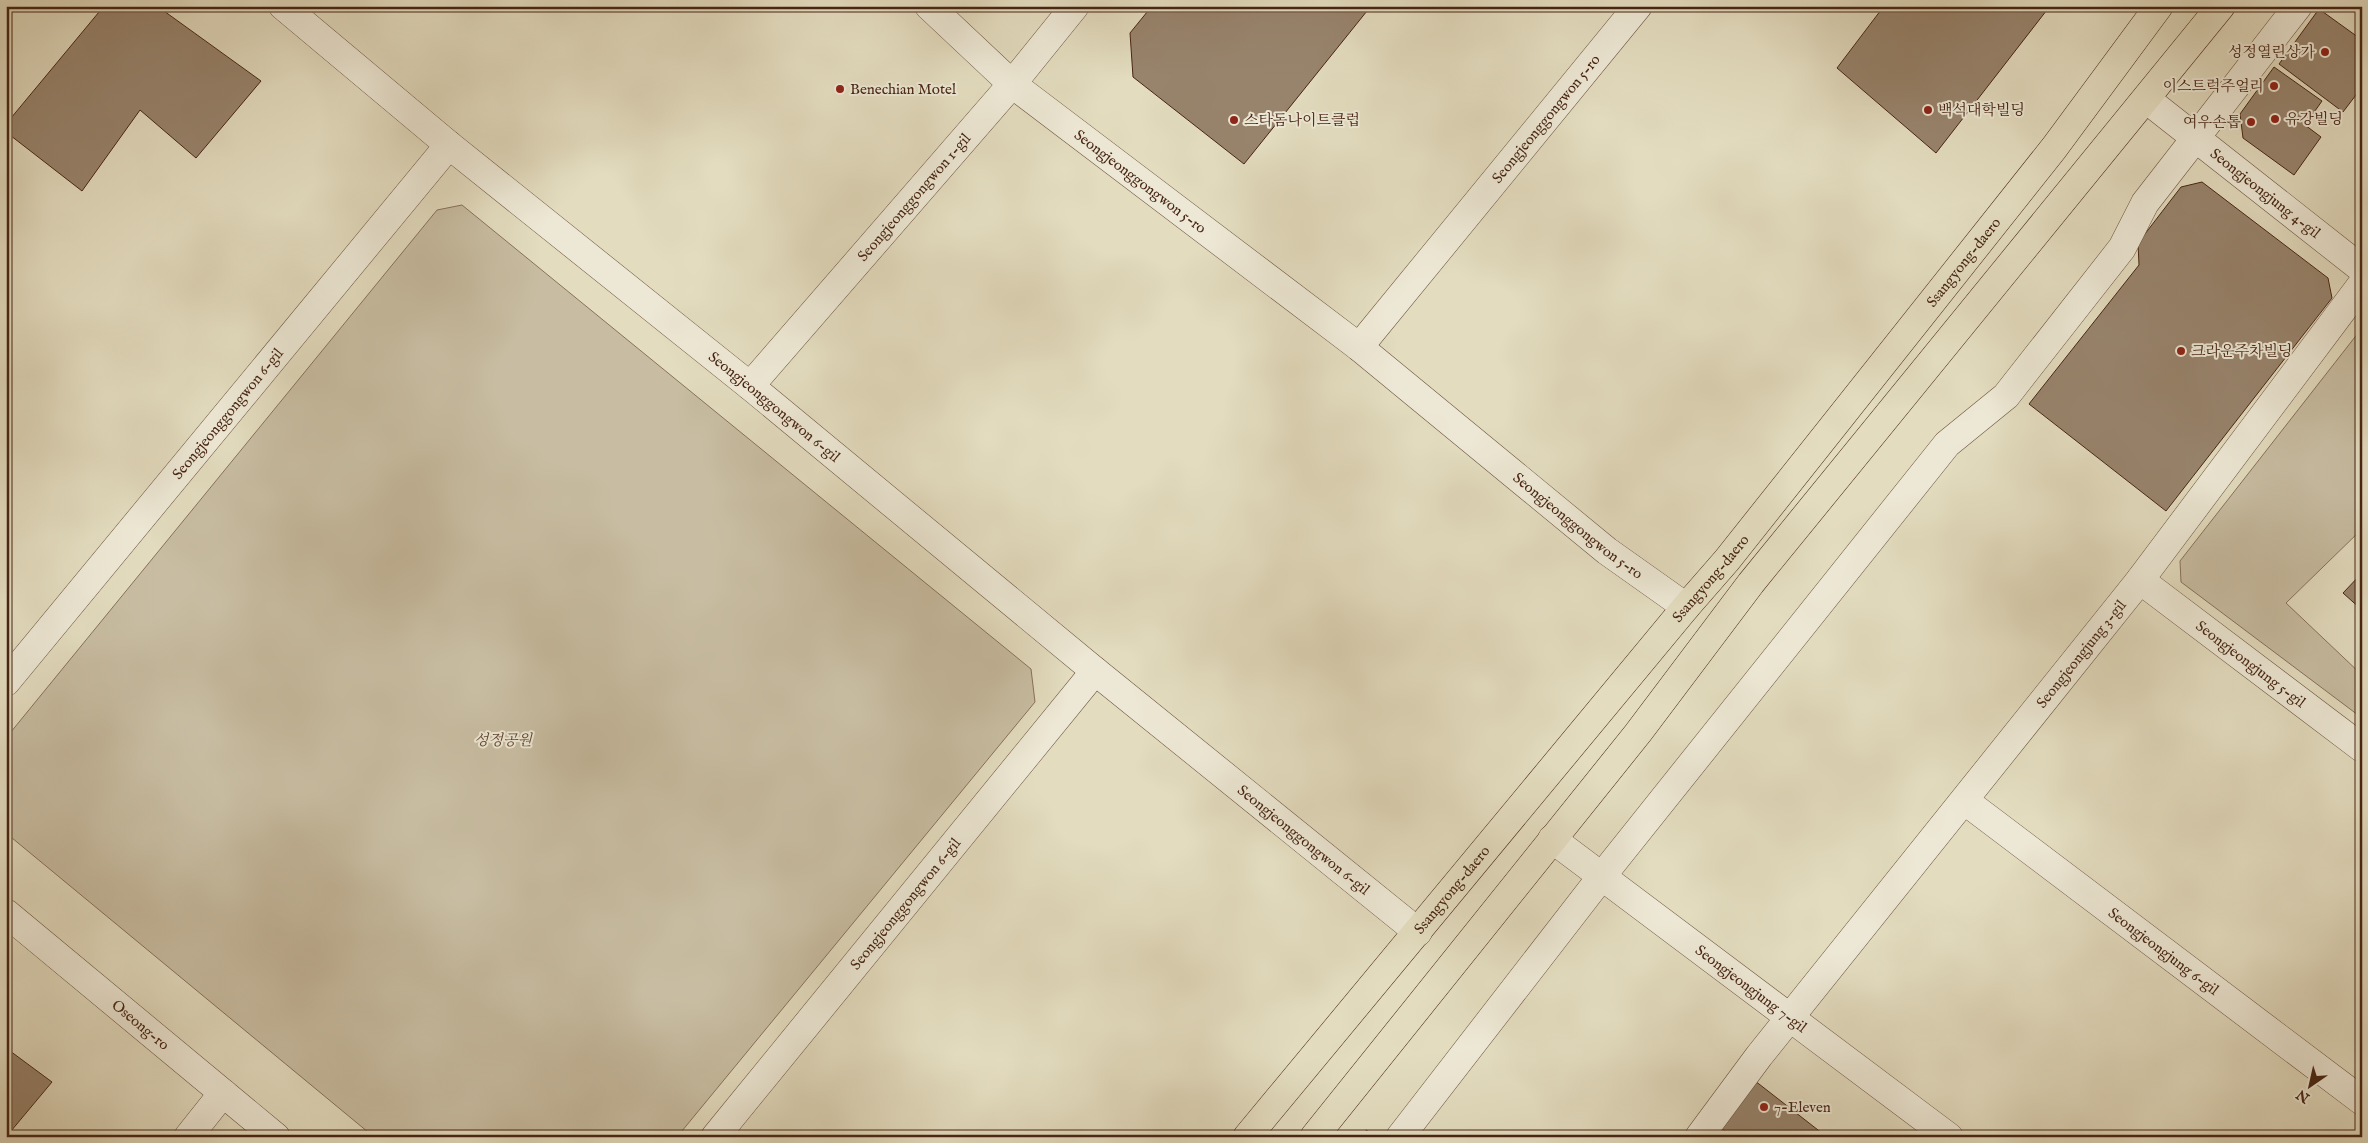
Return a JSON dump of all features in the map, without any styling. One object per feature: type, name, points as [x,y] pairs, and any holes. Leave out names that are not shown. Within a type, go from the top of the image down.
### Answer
[{"type":"main road","name":"Ssangyong-daero","points":[[1247,1137],[1686,606],[1727,560],[2054,148],[2159,6]]},
{"type":"main road","points":[[1314,1137],[1638,733],[1751,583],[2221,6]]},
{"type":"street","name":"Seongjeonggongwon 6-gil","points":[[283,6],[449,145],[750,386],[1096,671],[1418,932]]},
{"type":"street","name":"Seongjeonggongwon 5-ro","points":[[929,6],[1012,84],[1359,347],[1607,551],[1686,606]]},
{"type":"street","name":"Seongjeonggongwon 1-gil","points":[[750,386],[1012,84],[1075,6]]},
{"type":"street","name":"Seongjeonggongwon 5-ro","points":[[1359,347],[1638,6]]},
{"type":"street","points":[[1400,1137],[1602,876],[1947,444],[2006,396],[2122,248],[2145,203],[2298,6]]},
{"type":"street","name":"Seongjeongjung 4-gil","points":[[2146,99],[2362,269]]},
{"type":"street","name":"Seongjeonggongwon 6-gil","points":[[6,682],[449,145]]},
{"type":"street","name":"Seongjeongjung 3-gil","points":[[1699,1137],[1759,1056],[2140,580],[2362,284]]},
{"type":"street","name":"Seongjeongjung 5-gil","points":[[2140,580],[2362,748]]},
{"type":"street","name":"Seongjeonggongwon 6-gil","points":[[715,1137],[1096,671]]},
{"type":"street","name":"Seongjeongjung 6-gil","points":[[1964,801],[2362,1100]]},
{"type":"street","name":"Seongjeongjung 7-gil","points":[[1552,839],[1792,1017],[1949,1137]]},
{"type":"street","name":"Oseong-ro","points":[[6,914],[276,1137]]},
{"type":"street","points":[[188,1137],[223,1093]]},
{"type":"green space","name":"성정공원","points":[[462,205],[1031,669],[1035,702],[677,1137],[374,1137],[6,833],[6,738],[437,210]]},
{"type":"green space","points":[[2362,328],[2362,529],[2286,603],[2362,675],[2362,718],[2181,582],[2180,561]]},
{"type":"building","points":[[104,6],[157,6],[261,81],[196,158],[140,110],[82,191],[6,132],[6,124]]},
{"type":"building","name":"스타돔나이트클럽","points":[[1152,6],[1371,6],[1244,164],[1133,77],[1130,33]]},
{"type":"building","name":"백석대학빌딩","points":[[1884,6],[2050,6],[1936,153],[1837,68]]},
{"type":"building","name":"성정열린상가","points":[[2319,9],[2362,40],[2362,87],[2343,112],[2279,64]]},
{"type":"building","name":"유강빌딩","points":[[2274,67],[2322,101],[2305,125],[2321,137],[2294,175],[2243,138],[2240,114]]},
{"type":"building","name":"크라운주차빌딩","points":[[2202,182],[2328,278],[2332,298],[2166,511],[2029,404],[2139,265],[2138,243],[2181,187]]},
{"type":"building","points":[[2362,573],[2362,610],[2343,593]]},
{"type":"building","points":[[6,1048],[52,1082],[6,1137]]},
{"type":"building","points":[[1750,1077],[1827,1137],[1732,1137],[1715,1123]]},
{"type":"place","name":"성정열린상가","points":[[2325,52]]},
{"type":"place","name":"이스트럭주얼리","points":[[2274,86]]},
{"type":"place","name":"Benechian Motel","points":[[840,89]]},
{"type":"place","name":"백석대학빌딩","points":[[1928,110]]},
{"type":"place","name":"유강빌딩","points":[[2275,119]]},
{"type":"place","name":"스타돔나이트클럽","points":[[1234,120]]},
{"type":"place","name":"여우손톱","points":[[2251,122]]},
{"type":"place","name":"크라운주차빌딩","points":[[2181,351]]},
{"type":"place","name":"7-Eleven","points":[[1764,1107]]}]
